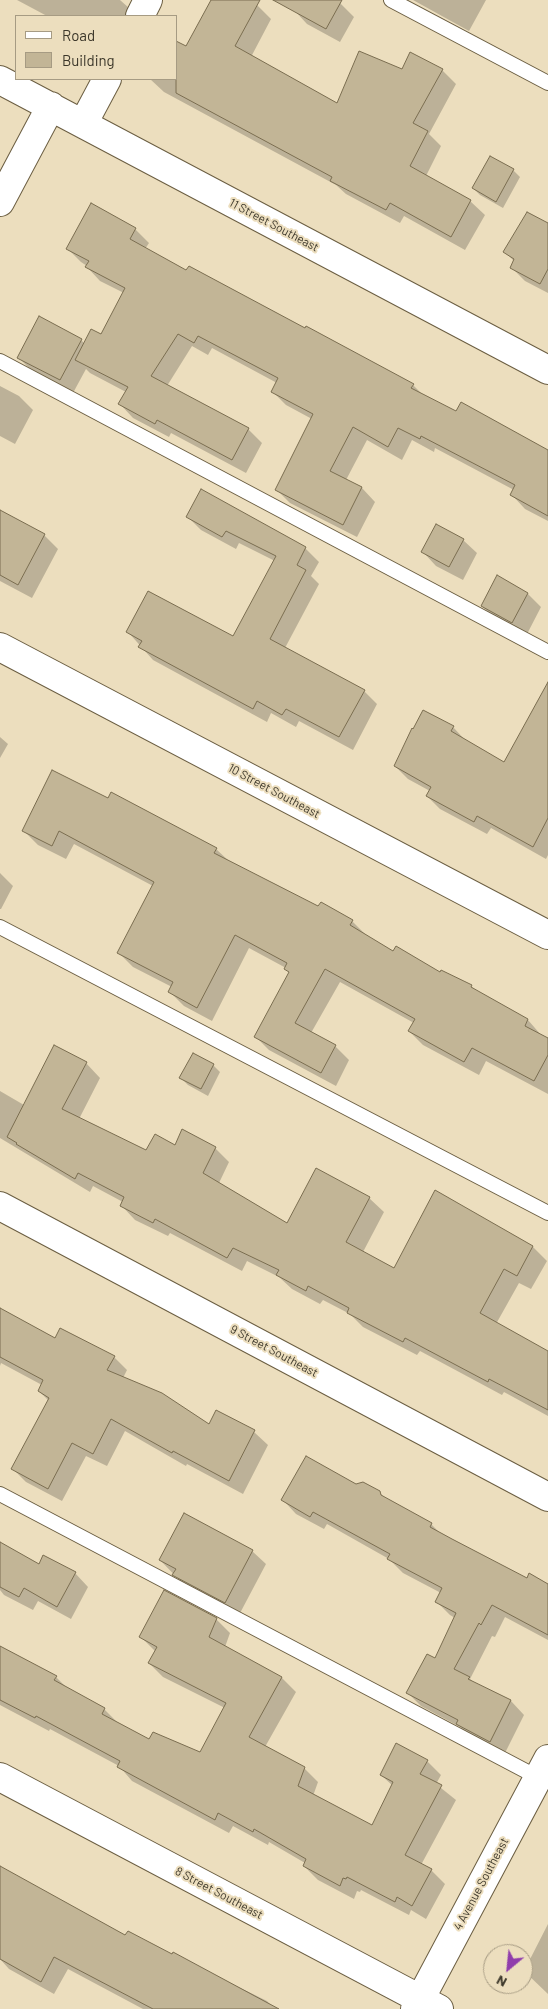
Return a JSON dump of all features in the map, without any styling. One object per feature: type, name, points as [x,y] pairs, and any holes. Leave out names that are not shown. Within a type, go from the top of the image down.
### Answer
[{"type":"street","points":[[140,15],[148,0]]},
{"type":"street","name":"11 Street Southeast","points":[[0,80],[548,370]]},
{"type":"street","points":[[83,124],[106,80]]},
{"type":"street","points":[[0,202],[51,106]]},
{"type":"street","name":"10 Street Southeast","points":[[0,647],[548,935]]},
{"type":"street","name":"9 Street Southeast","points":[[0,1206],[548,1497]]},
{"type":"street","name":"4 Avenue Southeast","points":[[425,2006],[545,1773]]},
{"type":"street","name":"8 Street Southeast","points":[[0,1777],[425,2006]]},
{"type":"lane","points":[[391,0],[548,83]]},
{"type":"lane","points":[[0,361],[548,652]]},
{"type":"lane","points":[[0,927],[548,1213]]},
{"type":"lane","points":[[0,1494],[545,1773]]},
{"type":"building","points":[[211,0],[260,0],[235,46],[337,103],[359,51],[402,69],[410,52],[443,69],[413,123],[428,131],[410,166],[471,200],[451,237],[390,203],[386,210],[330,181],[332,177],[176,93],[178,42],[186,46]]},
{"type":"building","points":[[273,0],[342,0],[326,29]]},
{"type":"building","points":[[490,156],[514,169],[496,202],[472,188]]},
{"type":"building","points":[[91,203],[136,228],[130,239],[186,270],[189,266],[305,328],[306,326],[414,384],[411,388],[456,411],[461,402],[548,450],[548,516],[510,495],[515,485],[421,436],[420,439],[398,428],[388,447],[353,427],[330,471],[362,487],[343,525],[275,490],[313,414],[271,392],[278,378],[198,336],[194,343],[178,334],[151,376],[249,428],[232,460],[157,420],[155,424],[118,404],[128,387],[75,360],[91,329],[101,334],[125,288],[85,267],[89,261],[66,249]]},
{"type":"building","points":[[527,212],[548,223],[548,269],[540,284],[510,268],[514,259],[503,252]]},
{"type":"building","points":[[39,316],[82,339],[60,380],[17,358]]},
{"type":"building","points":[[201,489],[306,547],[297,565],[306,570],[270,639],[365,690],[339,737],[286,709],[282,715],[257,701],[253,709],[138,647],[142,641],[126,632],[148,591],[233,636],[276,556],[226,531],[222,537],[186,517]]},
{"type":"building","points":[[0,510],[45,534],[18,585],[0,575]]},
{"type":"building","points":[[436,524],[464,539],[449,567],[421,552]]},
{"type":"building","points":[[497,575],[528,593],[512,623],[481,606]]},
{"type":"building","points":[[548,682],[548,818],[533,847],[477,816],[474,822],[426,796],[431,787],[394,766],[423,710],[454,726],[451,731],[504,762]]},
{"type":"building","points":[[52,770],[108,798],[111,792],[217,848],[214,853],[318,906],[321,902],[353,920],[350,925],[393,951],[396,946],[440,972],[441,970],[472,985],[471,987],[528,1019],[525,1026],[548,1038],[548,1055],[534,1081],[472,1048],[464,1062],[408,1031],[415,1019],[325,969],[295,1023],[336,1045],[321,1073],[254,1037],[289,972],[284,969],[287,963],[235,935],[197,1008],[168,992],[173,982],[117,953],[154,882],[59,831],[52,846],[22,831]]},
{"type":"building","points":[[54,1045],[87,1062],[62,1109],[146,1150],[155,1134],[175,1145],[182,1129],[216,1147],[203,1173],[287,1223],[316,1168],[370,1197],[346,1242],[394,1268],[435,1190],[533,1246],[517,1276],[504,1269],[480,1313],[548,1351],[548,1410],[489,1379],[488,1382],[405,1338],[403,1342],[347,1313],[349,1308],[308,1286],[306,1291],[276,1275],[279,1270],[233,1248],[227,1258],[155,1219],[153,1223],[120,1206],[124,1197],[78,1173],[75,1179],[16,1144],[7,1137]]},
{"type":"building","points":[[193,1053],[214,1064],[201,1089],[179,1078]]},
{"type":"building","points":[[0,1308],[55,1338],[60,1328],[115,1356],[107,1370],[162,1393],[209,1424],[216,1410],[255,1430],[229,1481],[173,1451],[172,1453],[111,1419],[93,1454],[72,1443],[48,1489],[11,1469],[49,1398],[38,1391],[43,1380],[0,1357]]},
{"type":"building","points":[[306,1456],[356,1484],[363,1482],[380,1491],[381,1495],[432,1523],[430,1527],[452,1539],[527,1578],[529,1573],[548,1584],[548,1635],[492,1605],[481,1625],[479,1623],[454,1669],[470,1677],[468,1679],[511,1700],[490,1742],[456,1724],[458,1720],[406,1693],[427,1654],[435,1658],[456,1613],[435,1602],[442,1588],[387,1559],[390,1554],[313,1512],[310,1517],[281,1500]]},
{"type":"building","points":[[184,1513],[253,1550],[225,1603],[172,1575],[176,1569],[159,1560]]},
{"type":"building","points":[[0,1542],[39,1564],[43,1555],[76,1572],[57,1607],[24,1588],[19,1597],[0,1587]]},
{"type":"building","points":[[164,1590],[217,1618],[209,1637],[282,1677],[249,1737],[305,1767],[298,1786],[372,1825],[393,1782],[380,1775],[396,1743],[428,1760],[420,1774],[442,1785],[405,1855],[432,1869],[412,1906],[397,1897],[395,1902],[347,1877],[346,1879],[343,1878],[340,1886],[303,1866],[306,1859],[254,1829],[253,1832],[218,1813],[215,1820],[117,1767],[120,1761],[36,1716],[35,1718],[0,1700],[0,1646],[57,1676],[54,1680],[105,1708],[102,1714],[149,1739],[153,1732],[200,1752],[226,1703],[148,1663],[157,1647],[139,1637]]},
{"type":"building","points":[[0,1866],[125,1935],[128,1931],[172,1954],[173,1952],[279,2009],[153,2009],[54,1957],[41,1982],[0,1959]]}]
